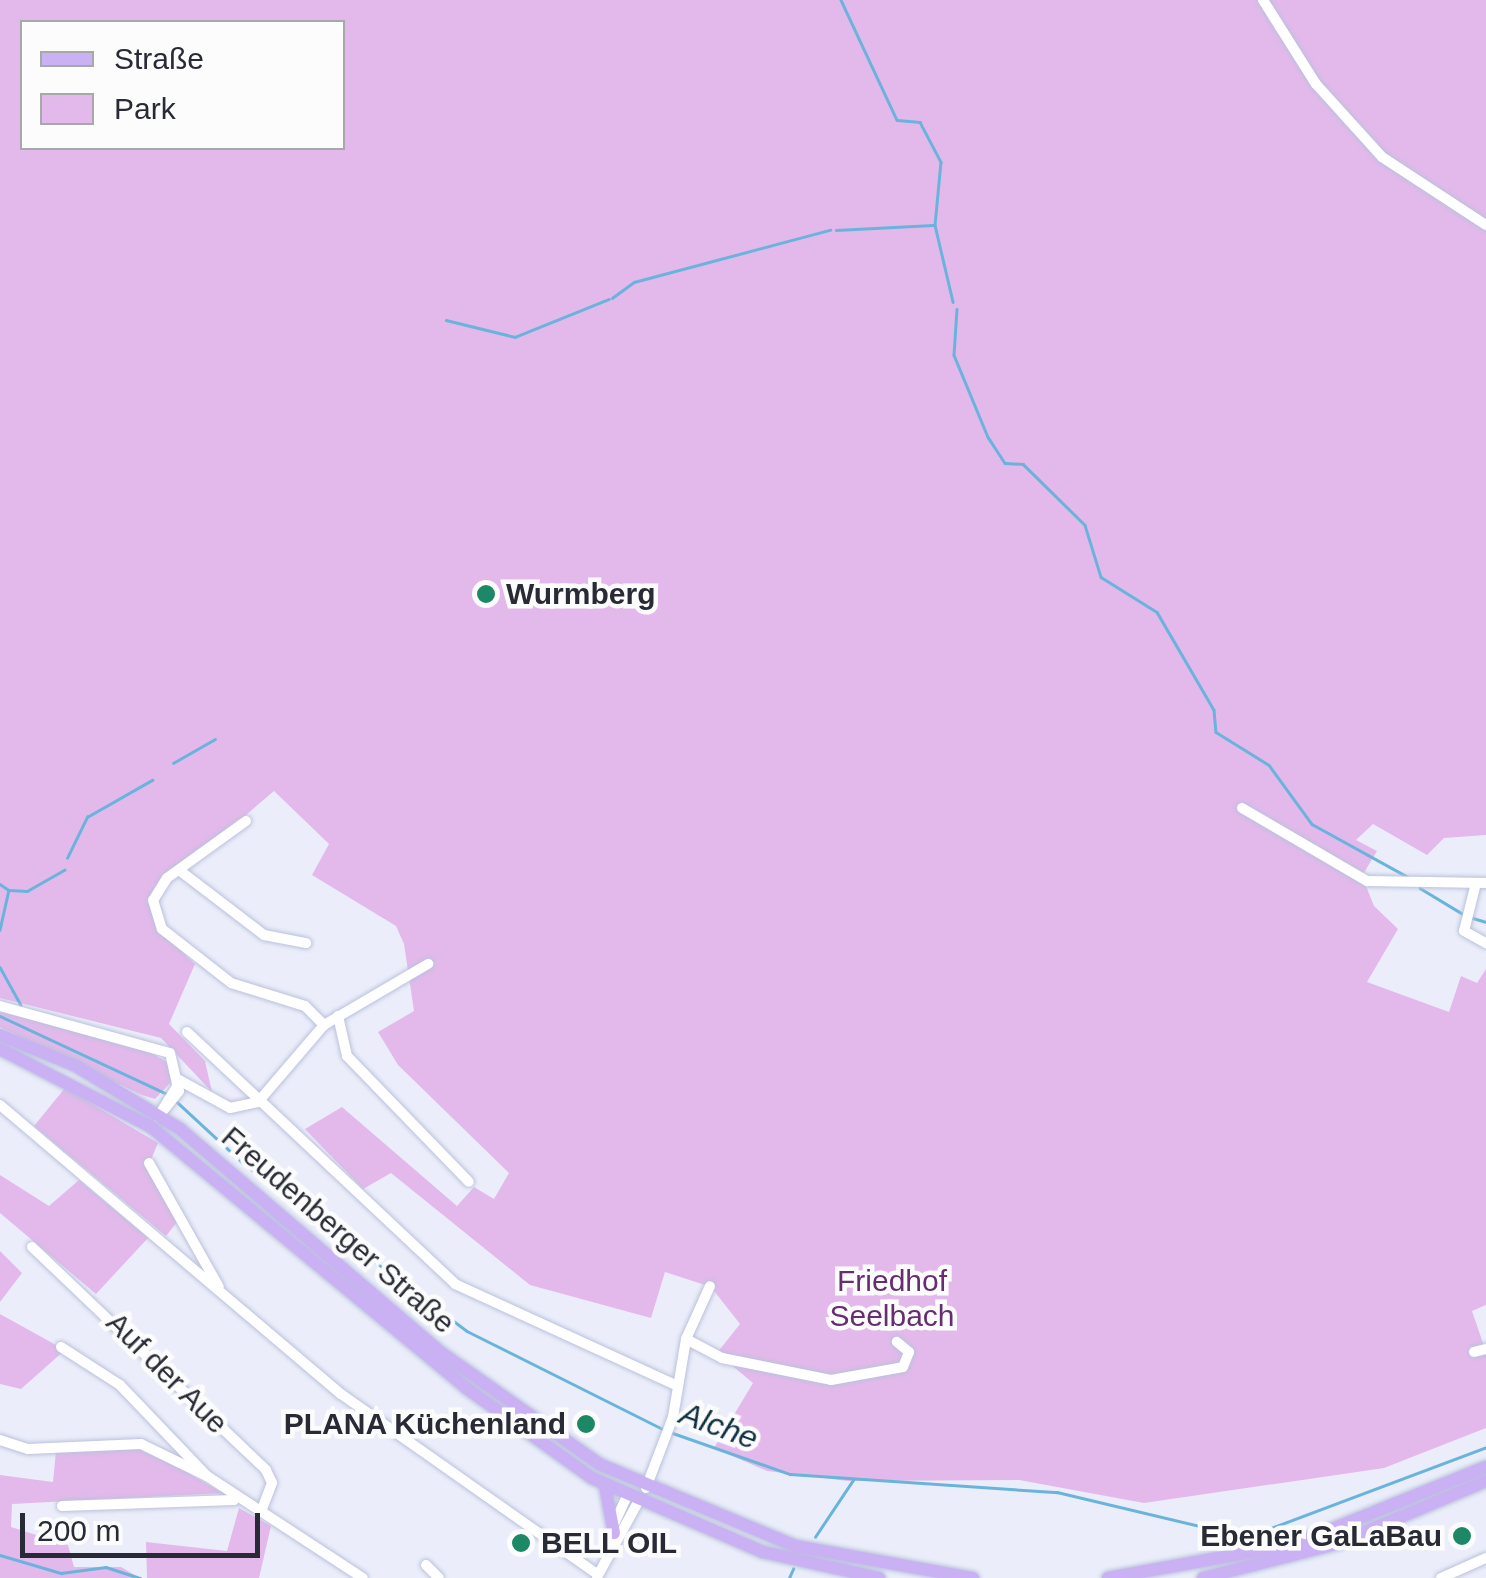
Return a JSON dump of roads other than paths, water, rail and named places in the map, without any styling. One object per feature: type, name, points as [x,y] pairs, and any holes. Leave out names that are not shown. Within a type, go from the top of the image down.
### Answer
[{"type":"main road","name":"Freudenberger Straße","points":[[0,1035],[155,1122],[474,1378],[639,1485],[795,1546],[973,1578]]},
{"type":"main road","name":"Freudenberger Straße","points":[[0,1049],[155,1122],[465,1387],[603,1484],[632,1500],[762,1552],[879,1578]]},
{"type":"main road","points":[[1108,1578],[1296,1544],[1486,1467]]},
{"type":"main road","points":[[1203,1578],[1339,1543],[1486,1480]]},
{"type":"main road","points":[[603,1484],[615,1527]]},
{"type":"main road","points":[[632,1500],[639,1485]]},
{"type":"street","points":[[1262,0],[1316,84],[1382,157],[1486,225]]},
{"type":"street","points":[[1242,808],[1367,880],[1481,883],[1464,931],[1486,943]]},
{"type":"street","points":[[246,821],[179,870],[153,900],[162,929],[231,982],[305,1006],[324,1025]]},
{"type":"street","points":[[179,870],[264,934],[306,943]]},
{"type":"street","points":[[178,1086],[230,1108],[258,1102],[324,1025],[428,964]]},
{"type":"street","points":[[0,1006],[152,1044],[170,1053],[178,1086],[155,1122]]},
{"type":"street","points":[[338,1016],[347,1056],[468,1182]]},
{"type":"street","points":[[187,1032],[455,1284],[678,1386]]},
{"type":"street","points":[[0,1105],[369,1415],[597,1576],[615,1527],[632,1500]]},
{"type":"street","points":[[149,1162],[220,1287]]},
{"type":"street","name":"Auf der Aue","points":[[32,1247],[266,1470],[272,1484],[261,1512]]},
{"type":"street","points":[[639,1485],[667,1431],[686,1339],[710,1286]]},
{"type":"street","points":[[686,1339],[730,1360],[831,1380],[903,1367],[908,1352],[897,1342]]},
{"type":"street","points":[[61,1347],[120,1385],[234,1500],[261,1512],[363,1578]]},
{"type":"street","points":[[0,1440],[28,1449],[140,1444],[207,1476]]},
{"type":"street","points":[[62,1506],[234,1500]]},
{"type":"street","points":[[1441,1578],[1486,1558]]},
{"type":"street","points":[[426,1565],[438,1578]]},
{"type":"waterway","points":[[841,0],[897,120],[920,122],[941,162],[935,225],[953,302]]},
{"type":"waterway","points":[[836,230],[933,225]]},
{"type":"waterway","points":[[612,298],[634,282],[830,230]]},
{"type":"waterway","points":[[446,320],[515,337],[609,299]]},
{"type":"waterway","points":[[957,309],[954,355],[988,437],[1005,463],[1023,464],[1085,525],[1101,577],[1157,612],[1214,710],[1216,732],[1269,765],[1312,824],[1408,877]]},
{"type":"waterway","points":[[173,763],[215,739]]},
{"type":"waterway","points":[[67,858],[87,817],[152,780]]},
{"type":"waterway","points":[[9,890],[27,891],[64,870]]},
{"type":"waterway","name":"Alche","points":[[0,884],[9,890],[0,930]]},
{"type":"waterway","points":[[1420,888],[1463,914]]},
{"type":"waterway","points":[[1473,918],[1486,922]]},
{"type":"waterway","name":"Alche","points":[[0,967],[21,1005]]},
{"type":"waterway","name":"Alche","points":[[0,1016],[165,1093]]},
{"type":"waterway","name":"Alche","points":[[176,1101],[242,1162],[467,1331],[663,1429]]},
{"type":"waterway","name":"Alche","points":[[670,1432],[790,1474],[1057,1492],[1221,1531],[1271,1528],[1486,1447]]},
{"type":"waterway","points":[[815,1537],[853,1480]]},
{"type":"waterway","points":[[0,1555],[61,1573],[106,1567],[140,1578]]},
{"type":"waterway","points":[[789,1578],[793,1569]]},
{"type":"place","name":"Wurmberg","points":[[486,594]]},
{"type":"place","name":"PLANA Küchenland","points":[[586,1424]]},
{"type":"place","name":"Ebener GaLaBau","points":[[1462,1536]]},
{"type":"place","name":"BELL OIL","points":[[521,1543]]},
{"type":"park label","name":"Friedhof Seelbach","points":[[892,1298]]}]
